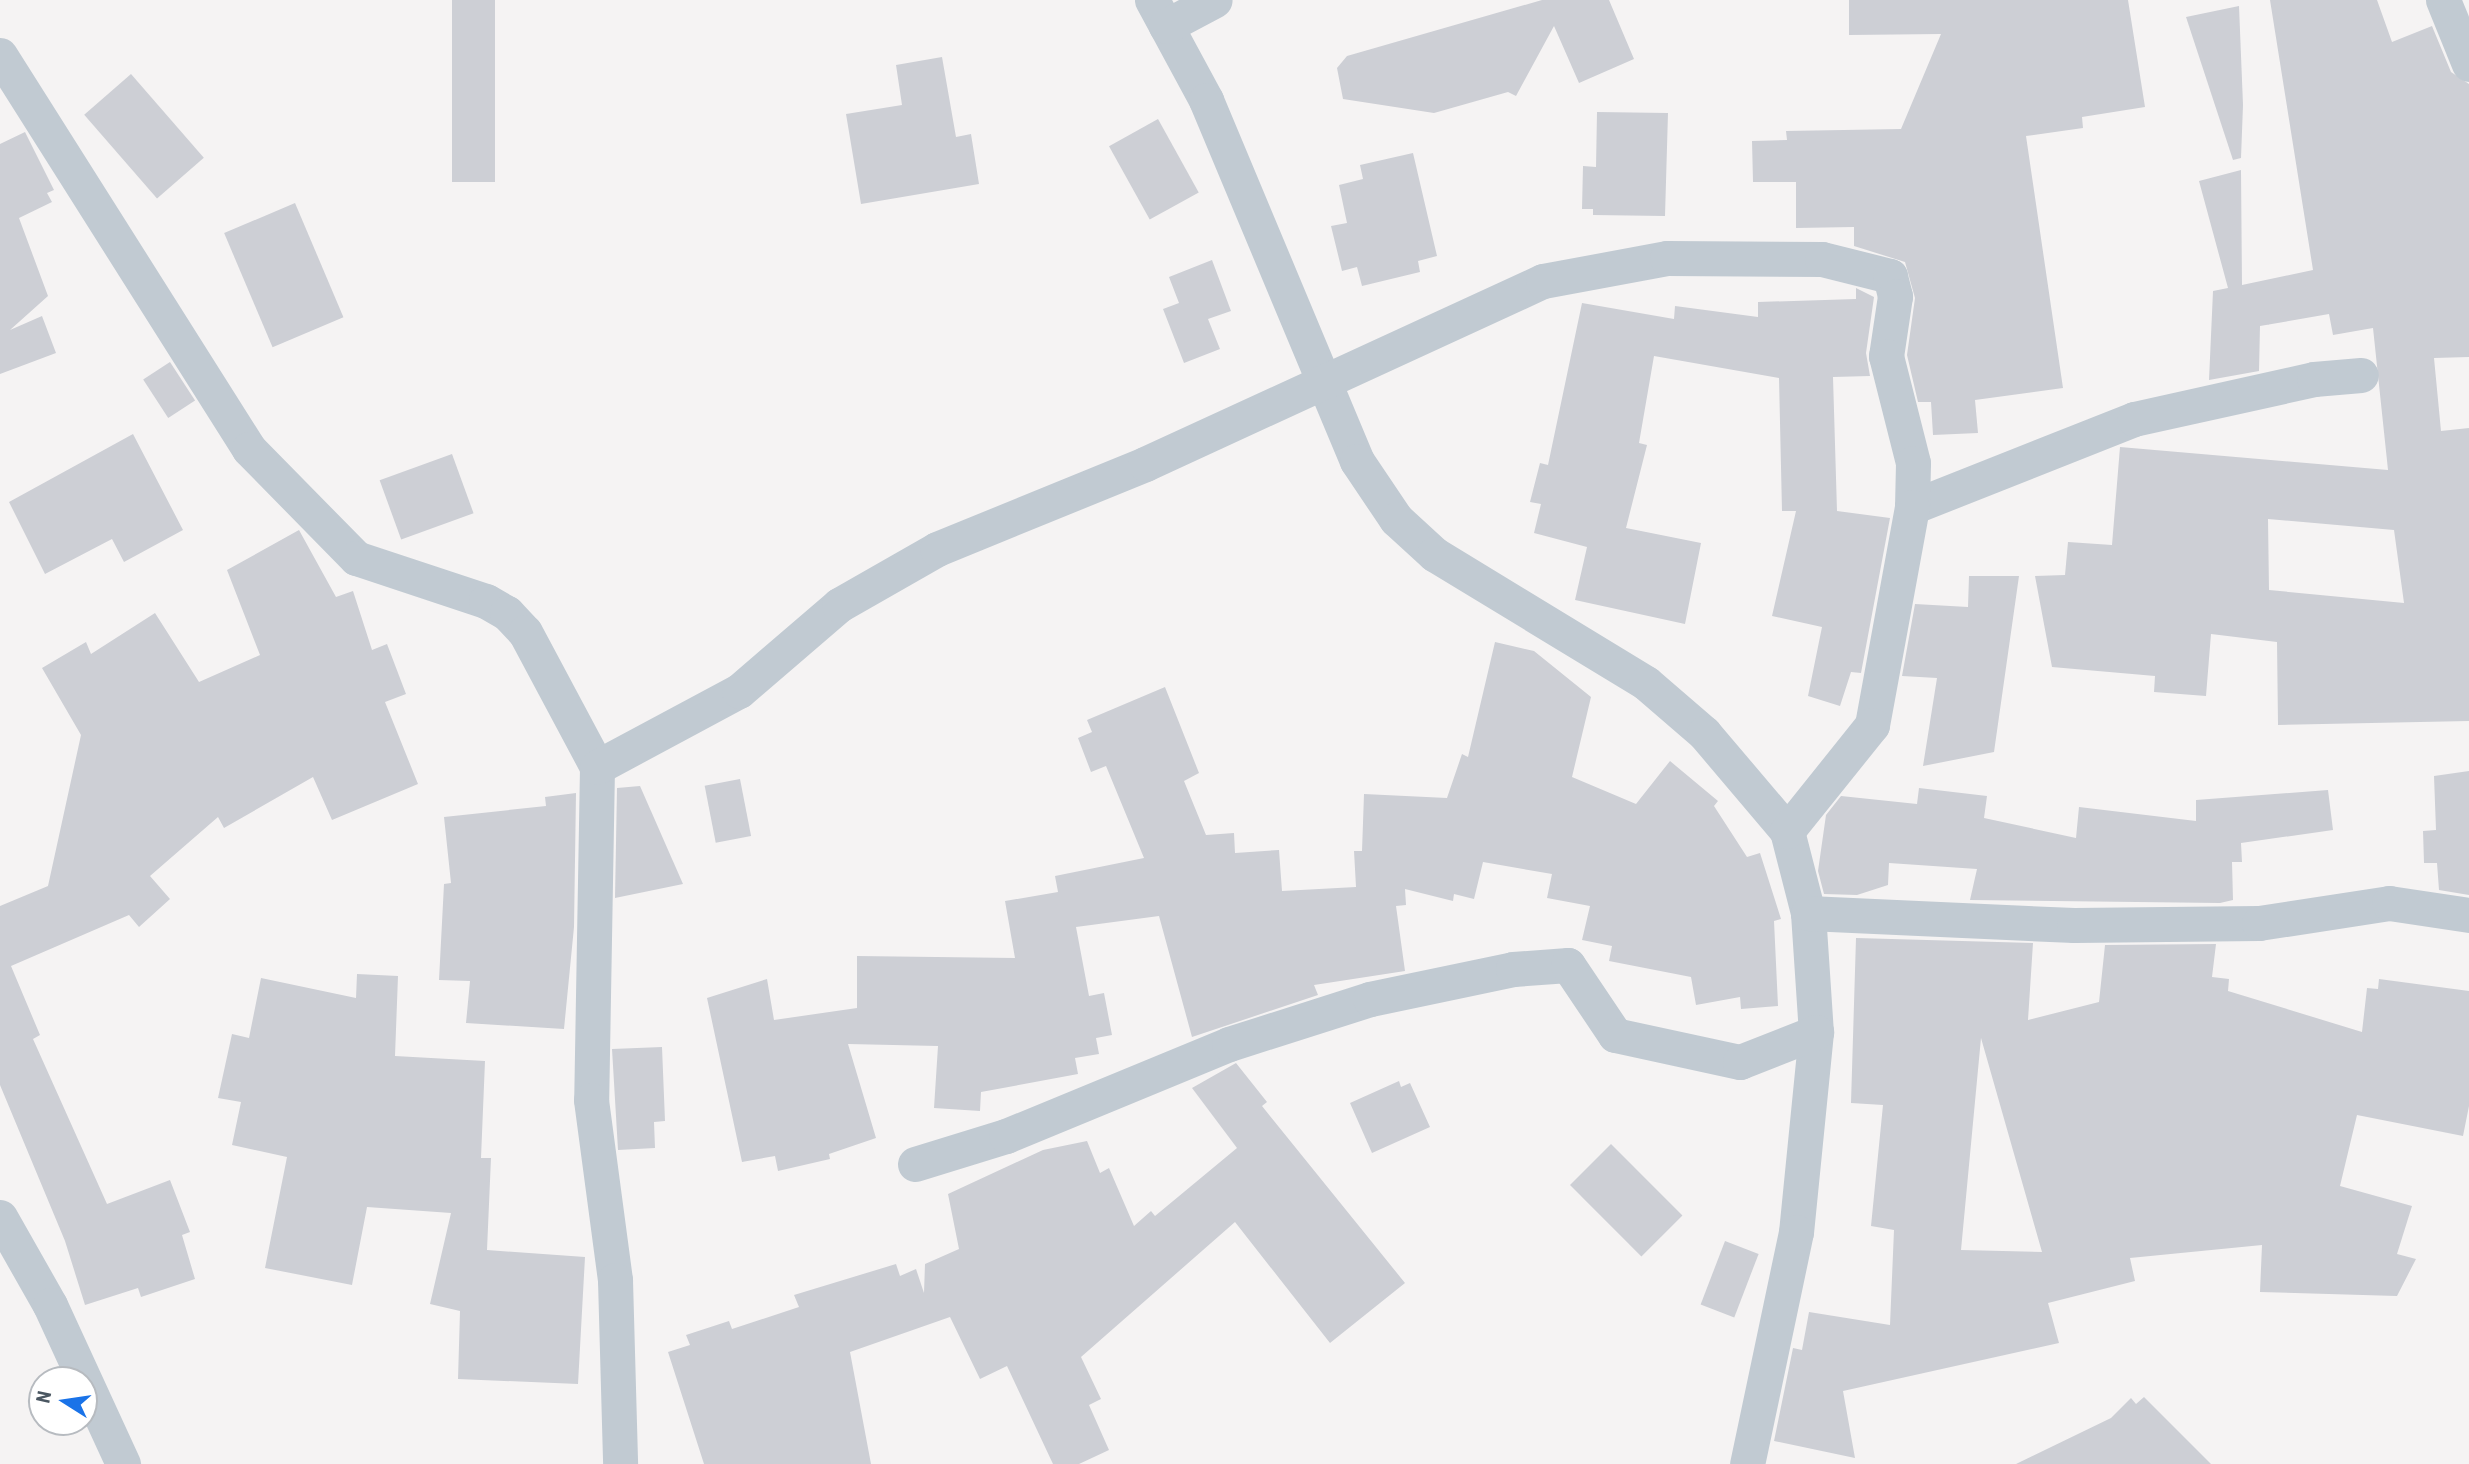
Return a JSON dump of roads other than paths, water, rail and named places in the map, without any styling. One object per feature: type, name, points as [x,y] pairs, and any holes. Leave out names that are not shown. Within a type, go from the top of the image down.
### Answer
[{"type":"street","points":[[1215,0],[1159,13],[1206,100],[1357,461],[1396,519],[1434,554],[1646,683],[1704,733],[1787,831],[1808,913],[1816,1032],[1796,1232],[1747,1464]]},
{"type":"street","points":[[2443,0],[2469,64]]},
{"type":"street","points":[[0,55],[249,449],[356,558],[486,601],[507,614],[526,632],[597,767],[591,1100],[615,1280],[620,1464]]},
{"type":"street","points":[[597,767],[740,691],[839,605],[937,549],[1326,384],[1543,281],[1667,258],[1822,259],[1890,275],[1895,296],[1886,356],[1913,463],[1912,507],[1872,725],[1787,831]]},
{"type":"street","points":[[1912,507],[2134,419],[2314,379],[2361,375]]},
{"type":"street","points":[[1808,913],[2074,925],[2259,923],[2389,903],[2469,915]]},
{"type":"street","points":[[915,1164],[1006,1136],[1229,1044],[1370,999],[1513,970],[1568,965],[1615,1035],[1741,1062],[1816,1032]]},
{"type":"street","points":[[0,1217],[50,1305],[123,1464]]}]
